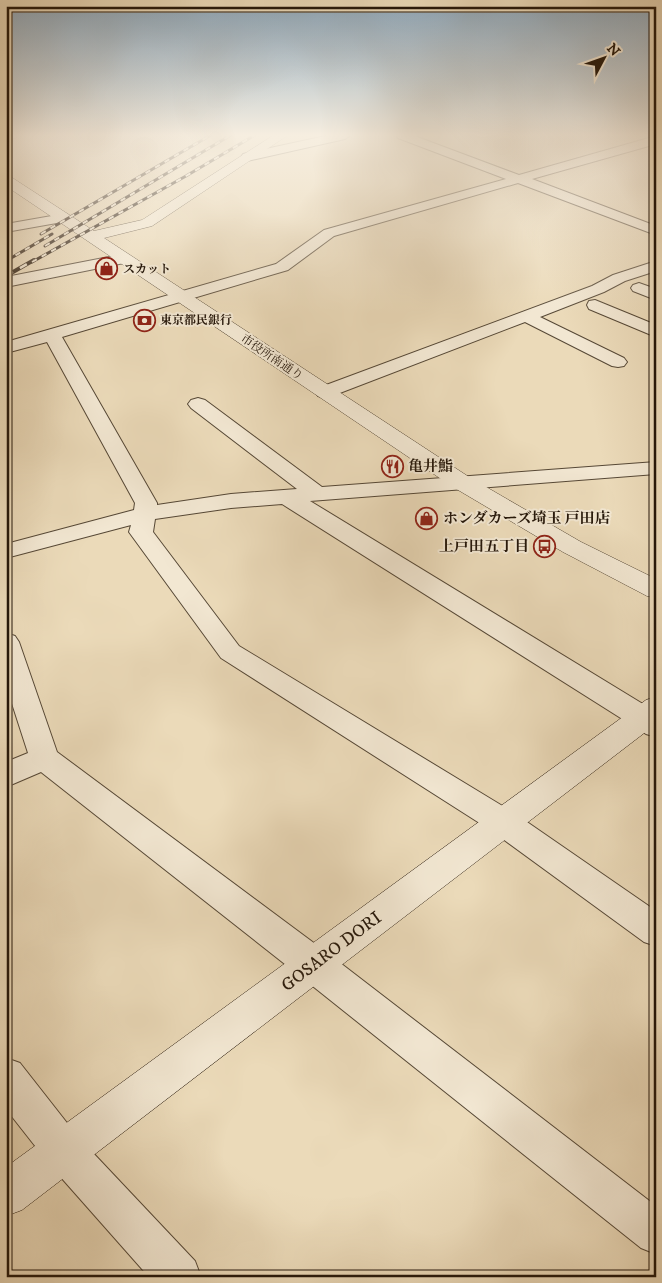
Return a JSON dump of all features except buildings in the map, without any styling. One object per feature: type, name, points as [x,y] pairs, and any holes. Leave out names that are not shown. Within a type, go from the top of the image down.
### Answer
[{"type":"street","name":"市役所南通り","points":[[28,195],[461,482],[572,547],[656,590]]},
{"type":"street","points":[[90,237],[147,223],[190,195]]},
{"type":"street","points":[[6,348],[282,267],[329,233],[466,195]]},
{"type":"street","points":[[559,195],[656,231]]},
{"type":"street","points":[[6,228],[63,218]]},
{"type":"street","points":[[6,282],[124,259]]},
{"type":"street","points":[[325,392],[598,289],[619,278],[656,266]]},
{"type":"street","points":[[543,325],[656,281]]},
{"type":"street","points":[[639,288],[656,295]]},
{"type":"street","points":[[596,304],[656,332]]},
{"type":"street","points":[[526,316],[618,362]]},
{"type":"street","points":[[52,335],[146,503],[141,532],[230,652],[503,822],[656,931]]},
{"type":"street","points":[[198,404],[316,494]]},
{"type":"street","points":[[6,551],[145,514],[231,501],[656,468]]},
{"type":"street","points":[[287,497],[651,717]]},
{"type":"street","points":[[6,642],[44,758],[313,964],[656,1233]]},
{"type":"street","name":"GOSARO DORI","points":[[6,1194],[503,822],[651,717]]},
{"type":"street","points":[[6,775],[44,758]]},
{"type":"street","points":[[6,1077],[64,1151],[179,1277]]},
{"type":"railway","points":[[41,234],[108,195]]},
{"type":"railway","points":[[45,246],[131,195]]},
{"type":"railway","points":[[32,262],[152,195]]},
{"type":"railway","points":[[6,261],[52,234]]},
{"type":"railway","points":[[6,276],[34,260]]},
{"type":"place","name":"スカット","points":[[107,269]]},
{"type":"place","name":"東京都民銀行","points":[[144,320]]},
{"type":"place","name":"亀井鮨","points":[[392,466]]},
{"type":"place","name":"ホンダカーズ埼玉 戸田店","points":[[427,518]]},
{"type":"place","name":"上戸田五丁目","points":[[545,546]]}]
